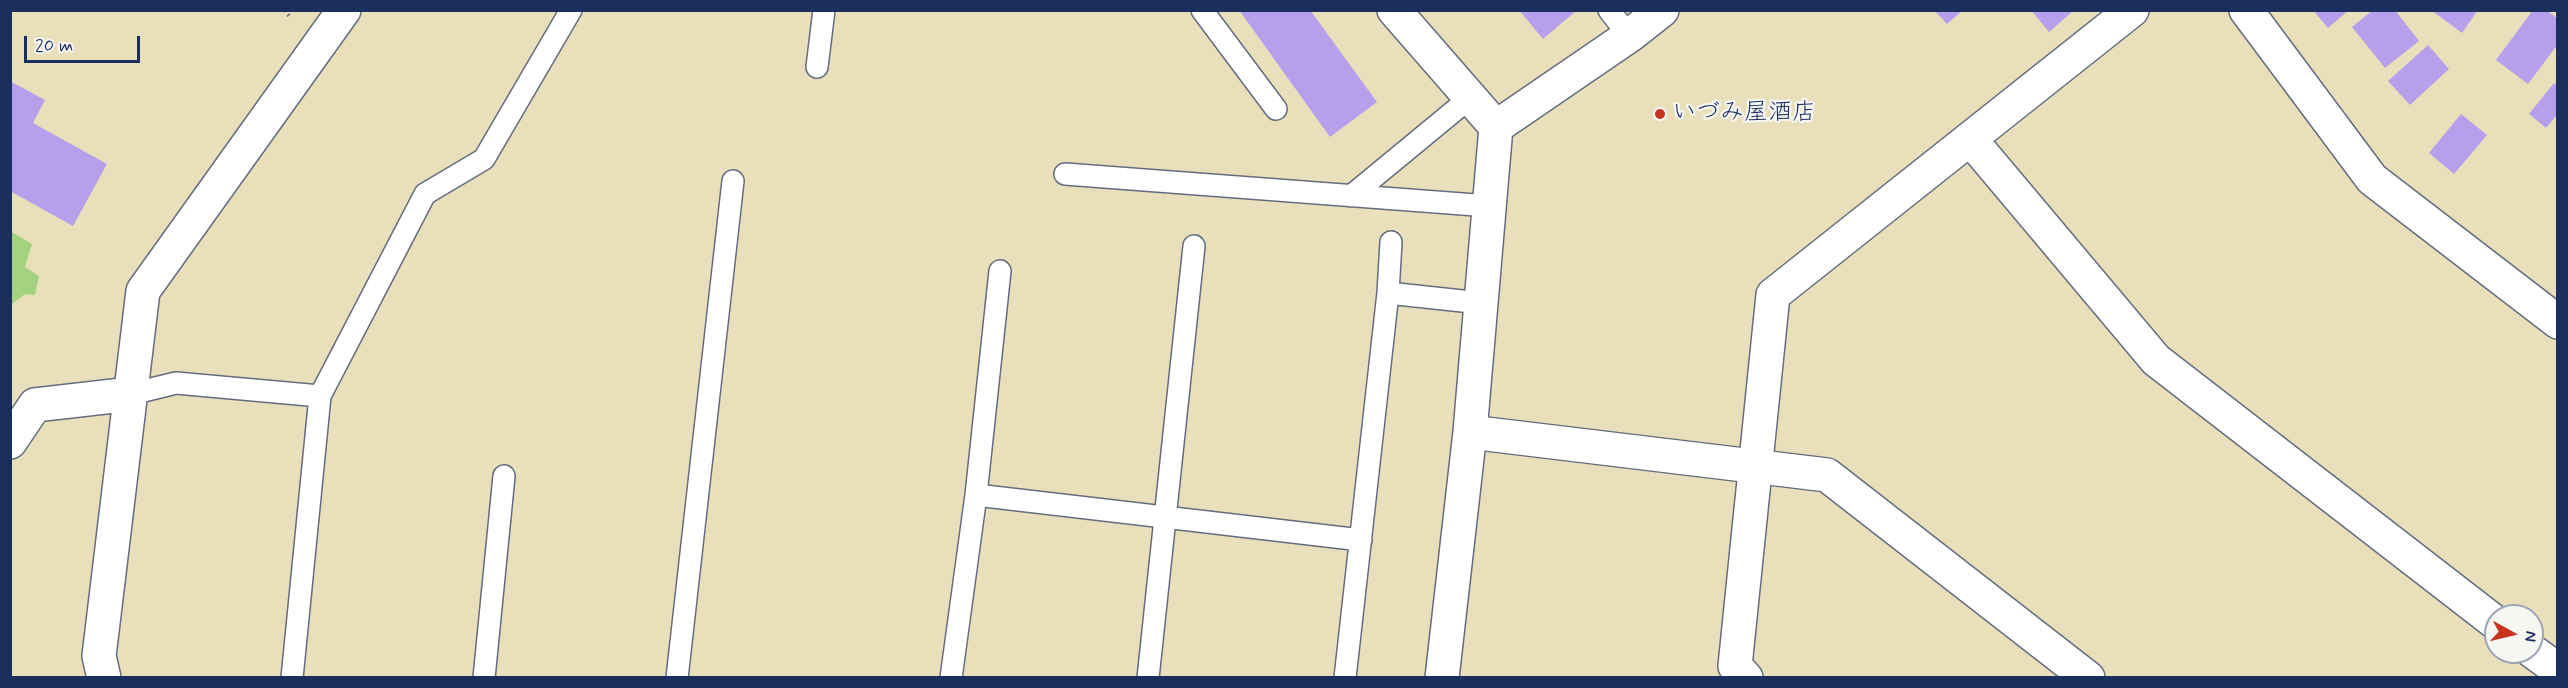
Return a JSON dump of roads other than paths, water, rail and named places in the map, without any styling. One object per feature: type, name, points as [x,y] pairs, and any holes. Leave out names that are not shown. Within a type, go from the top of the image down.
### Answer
[{"type":"street","points":[[104,678],[99,656],[143,291],[344,10]]},
{"type":"street","points":[[1394,10],[1496,127],[1470,432],[1442,678]]},
{"type":"street","points":[[1496,127],[1629,36],[1662,10]]},
{"type":"street","points":[[1746,678],[1735,666],[1773,295],[2132,10]]},
{"type":"street","points":[[2246,10],[2372,179],[2558,322]]},
{"type":"street","points":[[1971,140],[2156,360],[2484,614]]},
{"type":"street","points":[[10,442],[35,405],[131,394]]},
{"type":"street","points":[[1470,432],[1827,475],[2088,678]]},
{"type":"lane","points":[[292,678],[320,396],[425,194],[484,159],[571,10]]},
{"type":"lane","points":[[818,67],[824,10]]},
{"type":"lane","points":[[1202,10],[1276,109]]},
{"type":"lane","points":[[1609,10],[1629,36]]},
{"type":"lane","points":[[1351,196],[1470,98]]},
{"type":"lane","points":[[1065,174],[1489,206]]},
{"type":"lane","points":[[677,678],[733,181]]},
{"type":"lane","points":[[1345,678],[1388,293],[1391,242]]},
{"type":"lane","points":[[1148,678],[1194,246]]},
{"type":"lane","points":[[951,678],[976,495],[1000,271]]},
{"type":"lane","points":[[1388,293],[1481,303]]},
{"type":"lane","points":[[131,394],[176,383],[320,396]]},
{"type":"lane","points":[[484,678],[504,476]]},
{"type":"lane","points":[[976,495],[1361,540]]},
{"type":"place","name":"いづみ屋酒店","points":[[1660,114]]}]
